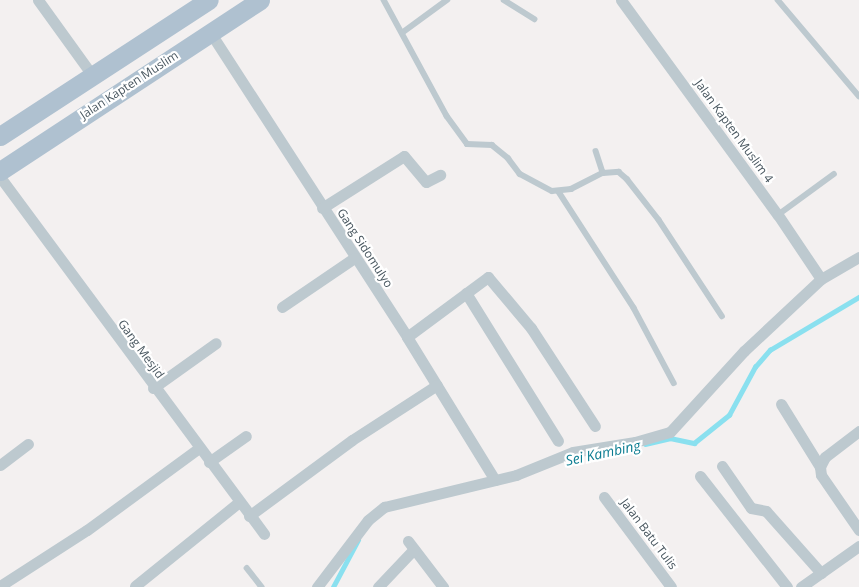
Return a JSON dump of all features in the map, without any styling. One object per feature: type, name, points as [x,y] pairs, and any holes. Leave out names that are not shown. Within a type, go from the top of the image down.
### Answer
[{"type":"main road","points":[[0,136],[209,0]]},
{"type":"main road","name":"Jalan Kapten Muslim","points":[[0,171],[260,0]]},
{"type":"street","points":[[38,0],[92,75]]},
{"type":"street","name":"Jalan Kapten Muslim 4","points":[[621,0],[778,215],[821,279]]},
{"type":"street","name":"Gang Sidomulyo","points":[[210,32],[437,385],[494,480]]},
{"type":"street","points":[[322,208],[404,156],[426,182],[440,175]]},
{"type":"street","name":"Gang Mesjid","points":[[0,177],[153,388],[264,534]]},
{"type":"street","points":[[317,587],[368,520],[385,508],[494,480],[573,452],[635,442],[670,432],[744,352],[821,279],[859,257]]},
{"type":"street","points":[[282,307],[354,258]]},
{"type":"street","points":[[406,337],[480,281],[490,278],[531,328],[595,426]]},
{"type":"street","points":[[466,293],[558,441]]},
{"type":"street","points":[[153,388],[216,343]]},
{"type":"street","points":[[249,516],[352,440],[437,385]]},
{"type":"street","points":[[781,404],[820,467],[821,475],[859,530]]},
{"type":"street","points":[[820,467],[826,457],[859,431]]},
{"type":"street","points":[[209,462],[246,436]]},
{"type":"street","points":[[0,465],[28,444]]},
{"type":"street","points":[[0,586],[87,530],[199,448]]},
{"type":"street","points":[[722,466],[752,508],[766,511],[821,573]]},
{"type":"street","points":[[700,476],[787,587]]},
{"type":"street","name":"Jalan Batu Tulis","points":[[604,497],[671,587]]},
{"type":"street","points":[[135,586],[239,502]]},
{"type":"street","points":[[378,587],[411,545],[443,587]]},
{"type":"street","points":[[802,587],[859,546]]},
{"type":"lane","points":[[384,0],[447,116],[467,144],[492,145],[520,174],[552,191],[559,192],[603,173],[619,172],[627,179],[659,220],[722,316]]},
{"type":"lane","points":[[402,33],[447,0]]},
{"type":"lane","points":[[504,0],[534,19]]},
{"type":"lane","points":[[778,0],[859,96]]},
{"type":"lane","points":[[596,152],[603,173]]},
{"type":"lane","points":[[778,215],[834,174]]},
{"type":"lane","points":[[559,192],[634,308],[674,383]]},
{"type":"lane","points":[[247,568],[262,587]]},
{"type":"waterway","name":"Sei Kambing","points":[[645,444],[670,438],[694,443],[729,415],[755,367],[770,350],[859,297]]},
{"type":"waterway","name":"Sei Kambing","points":[[606,452],[625,449]]},
{"type":"waterway","name":"Sei Kambing","points":[[333,587],[358,540]]}]
